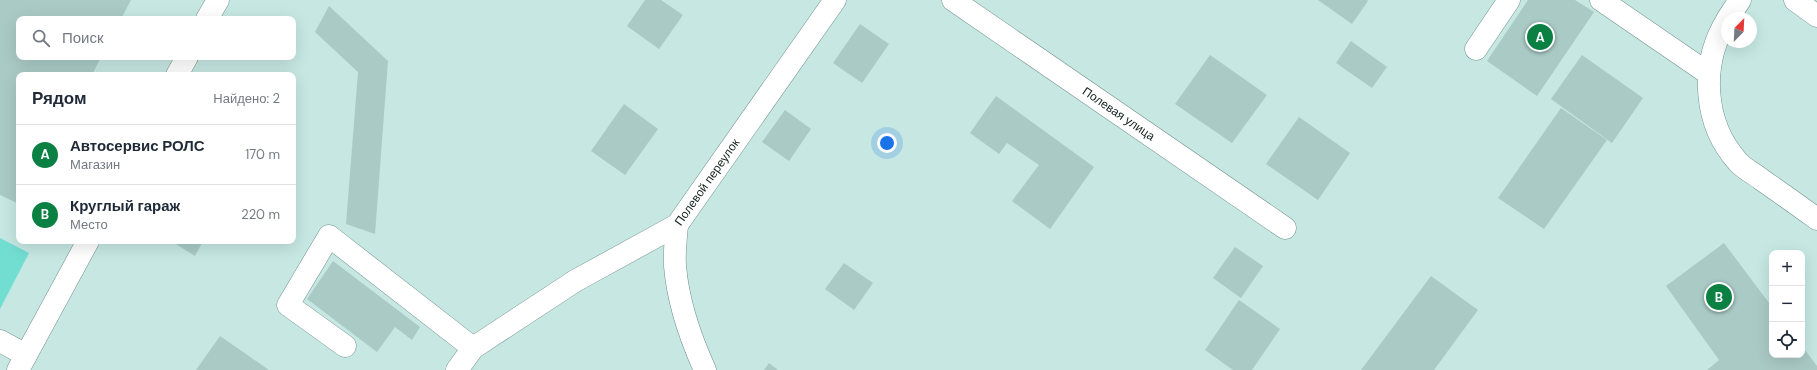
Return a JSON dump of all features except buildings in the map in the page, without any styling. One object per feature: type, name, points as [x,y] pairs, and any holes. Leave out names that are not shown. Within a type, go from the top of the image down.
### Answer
[{"type":"street","points":[[209,16],[218,0]]},
{"type":"street","name":"Полевой переулок","points":[[457,370],[473,348],[575,281],[677,225],[834,0]]},
{"type":"street","name":"Полевая улица","points":[[953,0],[1285,228]]},
{"type":"street","points":[[1476,49],[1509,0]]},
{"type":"street","points":[[1601,0],[1709,74]]},
{"type":"street","points":[[1732,12],[1740,0]]},
{"type":"street","points":[[1795,0],[1817,16]]},
{"type":"street","points":[[1721,32],[1714,49],[1709,74],[1710,109],[1724,144],[1739,163],[1817,219]]},
{"type":"street","points":[[179,72],[185,60]]},
{"type":"street","points":[[677,225],[675,264],[680,296],[690,332],[705,370]]},
{"type":"street","points":[[345,346],[288,305],[329,236],[473,348]]},
{"type":"street","points":[[0,341],[22,362],[86,244]]},
{"type":"shaded area","points":[[0,238],[29,253],[0,309]]},
{"type":"place","name":"Автосервис РОЛС","points":[[1540,37]]},
{"type":"place","name":"Круглый гараж","points":[[1719,297]]}]
